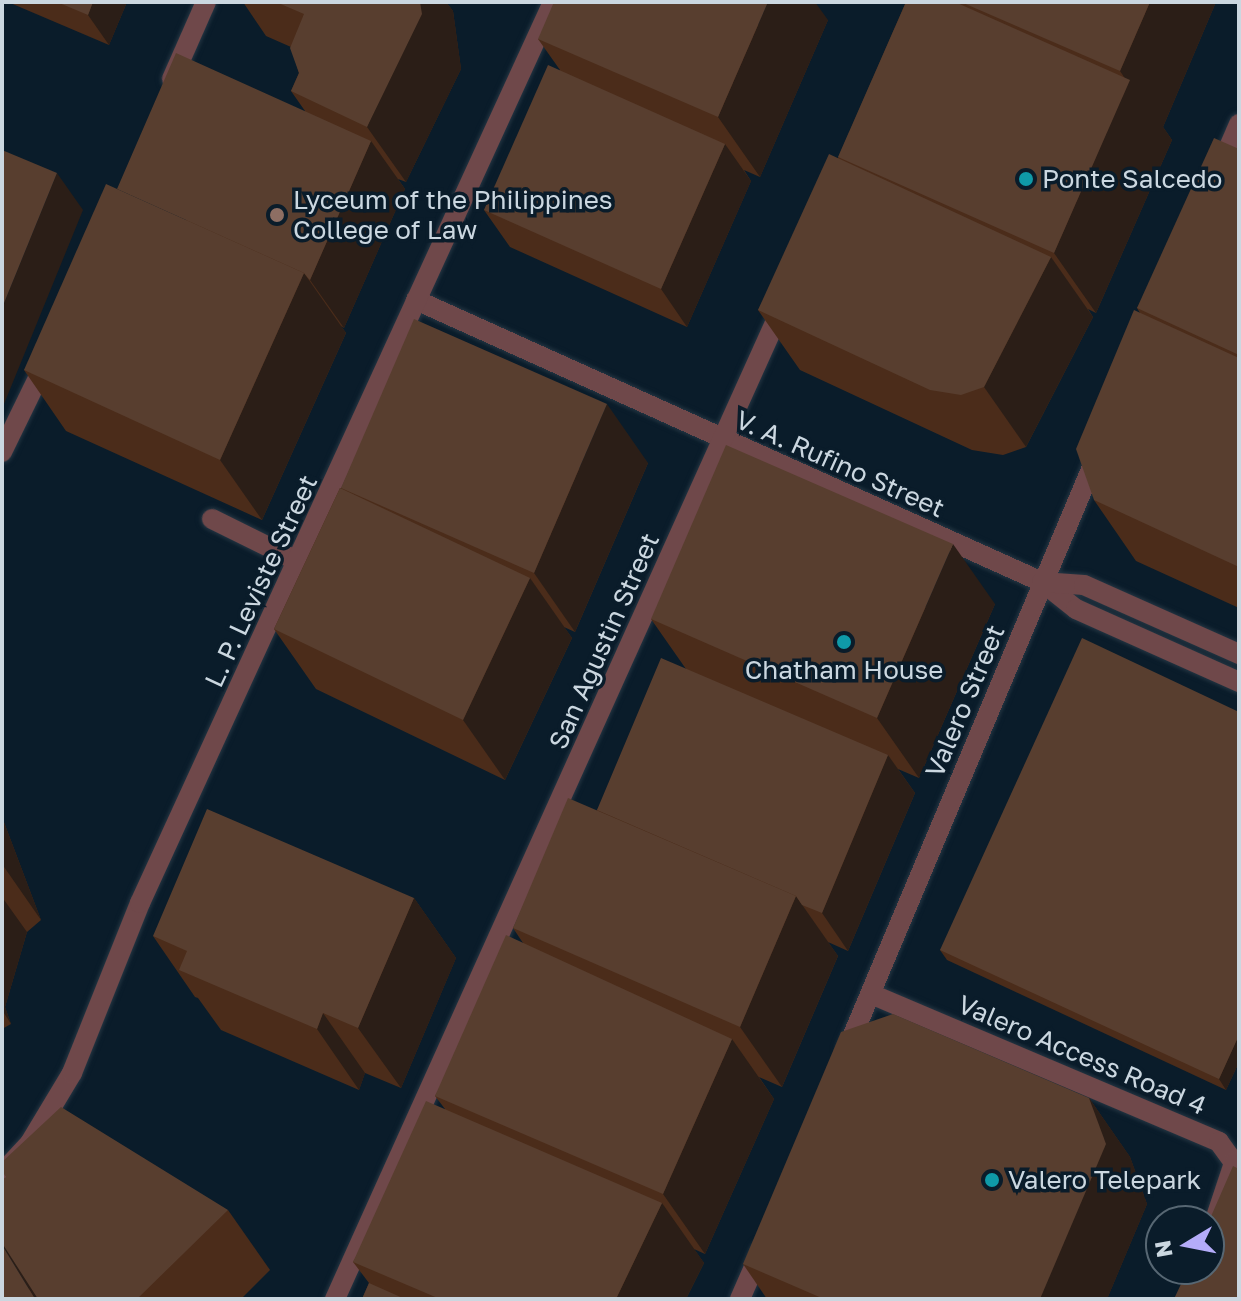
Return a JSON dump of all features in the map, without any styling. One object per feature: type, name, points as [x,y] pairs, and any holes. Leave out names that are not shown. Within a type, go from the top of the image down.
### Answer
[{"type":"street","points":[[164,100],[206,2]]},
{"type":"street","name":"L. P. Leviste Street","points":[[2,1173],[30,1143],[72,1073],[140,903],[299,562],[545,5]]},
{"type":"street","points":[[1213,185],[1236,137]]},
{"type":"street","name":"San Agustin Street","points":[[335,1299],[724,441],[788,293]]},
{"type":"street","name":"V. A. Rufino Street","points":[[416,300],[1042,582],[1076,609],[1239,682]]},
{"type":"street","points":[[2,452],[56,340]]},
{"type":"street","name":"Valero Street","points":[[840,1067],[1107,431]]},
{"type":"street","points":[[212,519],[299,562]]},
{"type":"street","points":[[1042,582],[1084,585],[1239,654]]},
{"type":"street","name":"Valero Access Road 4","points":[[871,994],[1219,1142],[1234,1163],[1220,1205]]},
{"type":"street","points":[[740,1299],[771,1226]]},
{"type":"building","points":[[57,2],[93,2],[88,15]]},
{"type":"building","points":[[276,2],[420,2],[422,14],[367,127],[291,91],[299,73],[290,48],[304,14]]},
{"type":"building","points":[[554,2],[768,2],[718,117],[538,39]]},
{"type":"building","points":[[906,2],[955,2],[1130,80],[1054,253],[838,157]]},
{"type":"building","points":[[961,2],[1150,2],[1120,71]]},
{"type":"building","points":[[176,53],[371,141],[310,280],[304,273],[117,189]]},
{"type":"building","points":[[548,65],[725,144],[661,289],[484,210]]},
{"type":"building","points":[[1214,138],[1239,149],[1239,355],[1137,308]]},
{"type":"building","points":[[2,150],[57,173],[2,308]]},
{"type":"building","points":[[829,154],[1051,257],[984,387],[961,395],[930,390],[758,310]]},
{"type":"building","points":[[106,184],[304,273],[220,460],[24,370]]},
{"type":"building","points":[[1134,310],[1239,358],[1239,567],[1094,500],[1076,449]]},
{"type":"building","points":[[414,319],[607,404],[534,573],[341,488]]},
{"type":"building","points":[[726,445],[953,544],[877,718],[651,619]]},
{"type":"building","points":[[340,488],[530,578],[463,720],[274,629]]},
{"type":"building","points":[[1082,638],[1239,712],[1239,1035],[1219,1079],[940,950]]},
{"type":"building","points":[[661,658],[888,755],[822,913],[802,905],[796,896],[597,810]]},
{"type":"building","points":[[568,798],[796,896],[740,1027],[513,928]]},
{"type":"building","points":[[207,809],[414,898],[358,1028],[323,1013],[317,1029],[179,970],[187,951],[153,936]]},
{"type":"building","points":[[506,935],[732,1039],[663,1194],[435,1096]]},
{"type":"building","name":"Valero Telepark","points":[[893,1014],[1089,1098],[1106,1144],[1040,1299],[824,1299],[743,1264],[841,1032]]},
{"type":"building","points":[[426,1101],[662,1203],[616,1299],[440,1299],[353,1262]]},
{"type":"building","points":[[61,1107],[228,1210],[137,1299],[38,1299],[2,1243],[2,1180],[6,1177],[2,1162]]},
{"type":"building","points":[[1233,1166],[1239,1169],[1239,1299],[1174,1299],[1181,1285],[1225,1285],[1225,1205],[1216,1205]]},
{"type":"building","points":[[2,1245],[35,1299],[2,1299]]},
{"type":"building","points":[[369,1283],[405,1299],[362,1299]]},
{"type":"place","name":"Ponte Salcedo","points":[[1026,179]]},
{"type":"place","name":"Lyceum of the Philippines College of Law","points":[[277,215]]},
{"type":"place","name":"Chatham House","points":[[844,642]]},
{"type":"place","name":"Valero Telepark","points":[[992,1180]]}]
